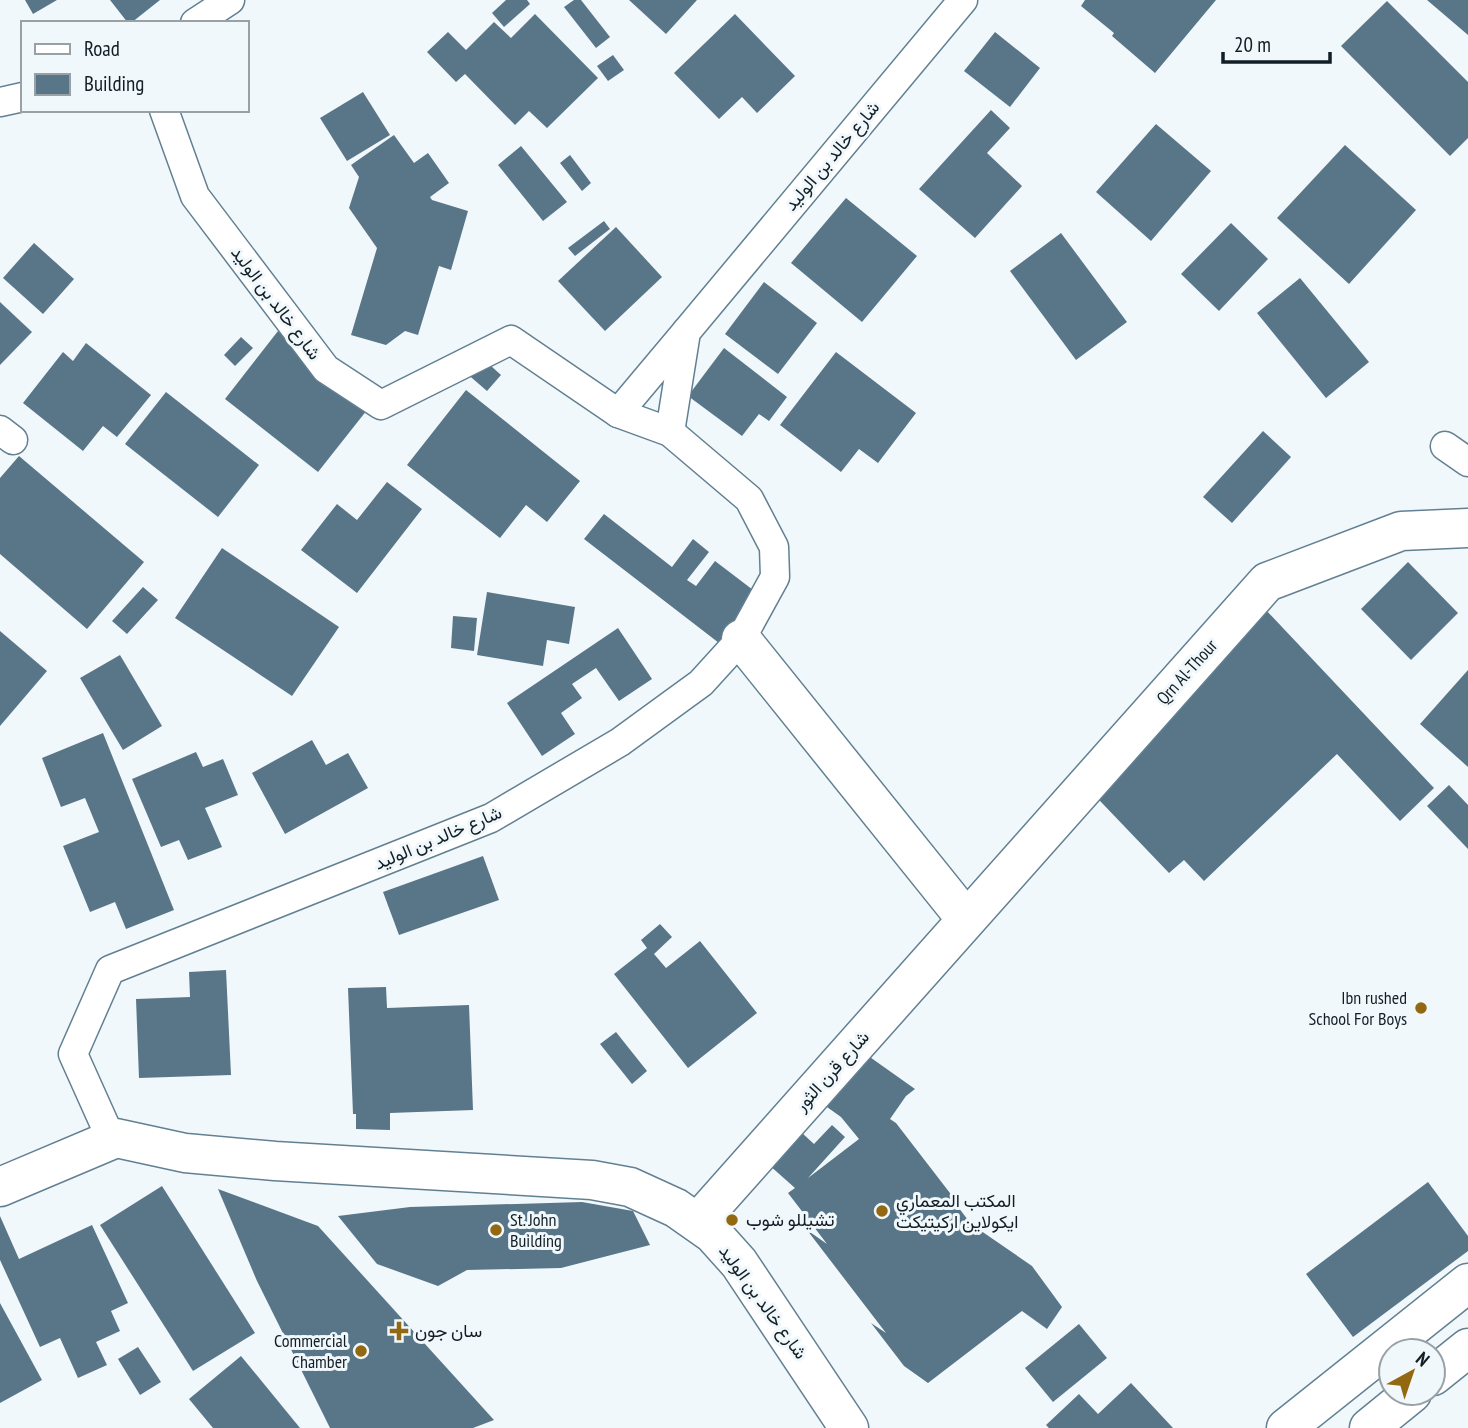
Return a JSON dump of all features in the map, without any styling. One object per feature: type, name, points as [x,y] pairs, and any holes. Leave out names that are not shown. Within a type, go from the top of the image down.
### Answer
[{"type":"street","points":[[198,21],[230,0]]},
{"type":"street","name":"شارع خالد بن الوليد","points":[[618,413],[963,0]]},
{"type":"street","points":[[0,102],[21,97]]},
{"type":"street","name":"شارع خالد بن الوليد","points":[[165,112],[194,196],[326,369],[381,405],[511,340],[618,413],[670,432],[749,499],[774,547],[775,577],[741,639],[701,683],[620,742],[491,818],[110,970],[74,1054],[108,1132],[116,1138],[185,1153],[592,1180],[649,1194],[698,1222],[739,1263],[849,1428]]},
{"type":"street","points":[[670,432],[685,332]]},
{"type":"street","points":[[1445,446],[1468,462]]},
{"type":"street","name":"Qrn Al-Thour","points":[[966,919],[1267,582],[1401,531],[1468,528]]},
{"type":"street","points":[[741,639],[966,919]]},
{"type":"street","name":"شارع قرن الثور","points":[[698,1222],[966,919]]},
{"type":"street","points":[[0,1187],[116,1138]]},
{"type":"street","points":[[1286,1428],[1468,1283]]},
{"type":"street","points":[[1447,1365],[1468,1348]]},
{"type":"building","points":[[25,0],[57,0],[33,14]]},
{"type":"building","points":[[110,0],[160,0],[134,21],[126,21]]},
{"type":"building","points":[[506,0],[527,0],[530,4],[504,27],[492,13]]},
{"type":"building","points":[[574,0],[581,0],[610,37],[596,48],[564,7]]},
{"type":"building","points":[[629,0],[697,0],[666,34]]},
{"type":"building","points":[[1085,0],[1216,0],[1155,73],[1112,36],[1114,33],[1081,6]]},
{"type":"building","points":[[1427,0],[1468,0],[1468,35]]},
{"type":"building","points":[[1387,1],[1468,82],[1468,138],[1450,156],[1341,46]]},
{"type":"building","points":[[535,14],[598,78],[547,128],[529,111],[515,125],[465,74],[456,82],[427,52],[448,32],[466,50],[494,22],[511,38]]},
{"type":"building","points":[[735,14],[795,76],[757,113],[742,97],[719,119],[674,73]]},
{"type":"building","points":[[995,32],[1040,68],[1010,107],[964,71]]},
{"type":"building","points":[[613,55],[624,70],[608,81],[597,66]]},
{"type":"building","points":[[363,92],[390,135],[347,161],[320,118]]},
{"type":"building","points":[[991,110],[1010,128],[987,153],[1022,186],[975,238],[919,189]]},
{"type":"building","points":[[1156,124],[1211,171],[1151,241],[1096,192]]},
{"type":"building","points":[[394,135],[414,163],[428,153],[449,183],[430,197],[432,200],[468,211],[451,270],[439,266],[418,335],[405,331],[386,345],[351,335],[377,248],[349,208],[359,177],[351,165]]},
{"type":"building","points":[[1345,145],[1416,210],[1349,284],[1277,218]]},
{"type":"building","points":[[521,146],[567,202],[543,221],[498,165]]},
{"type":"building","points":[[570,155],[591,183],[582,191],[560,163]]},
{"type":"building","points":[[846,198],[917,256],[862,322],[791,263]]},
{"type":"building","points":[[604,221],[610,229],[575,256],[568,248]]},
{"type":"building","points":[[1231,223],[1268,259],[1219,311],[1181,274]]},
{"type":"building","points":[[616,227],[662,277],[605,331],[558,281]]},
{"type":"building","points":[[1061,233],[1127,322],[1076,360],[1010,271]]},
{"type":"building","points":[[34,243],[74,279],[43,314],[3,278]]},
{"type":"building","points":[[1300,278],[1369,362],[1326,398],[1257,313]]},
{"type":"building","points":[[764,282],[817,323],[778,374],[725,334]]},
{"type":"building","points":[[0,302],[32,332],[0,365]]},
{"type":"building","points":[[278,331],[371,405],[318,472],[225,399]]},
{"type":"building","points":[[241,337],[253,348],[235,366],[224,355]]},
{"type":"building","points":[[86,343],[151,395],[117,437],[103,426],[83,451],[23,403],[63,352],[73,361]]},
{"type":"building","points":[[724,348],[787,397],[769,421],[759,414],[742,436],[688,396]]},
{"type":"building","points":[[836,352],[916,413],[878,463],[859,449],[841,472],[780,425]]},
{"type":"building","points":[[480,356],[501,375],[487,391],[465,372]]},
{"type":"building","points":[[466,390],[580,481],[547,522],[526,505],[500,538],[407,465]]},
{"type":"building","points":[[166,392],[259,465],[218,517],[125,444]]},
{"type":"building","points":[[1263,431],[1291,457],[1232,523],[1203,497]]},
{"type":"building","points":[[19,456],[144,562],[87,629],[0,554],[0,478]]},
{"type":"building","points":[[387,482],[422,509],[357,593],[301,550],[337,504],[357,520]]},
{"type":"building","points":[[604,514],[672,567],[693,539],[709,552],[687,580],[696,586],[715,561],[757,593],[719,643],[584,539]]},
{"type":"building","points":[[222,548],[339,627],[292,696],[175,618]]},
{"type":"building","points":[[1408,562],[1458,613],[1411,660],[1361,609]]},
{"type":"building","points":[[143,587],[158,600],[127,634],[112,621]]},
{"type":"building","points":[[487,592],[575,607],[569,644],[547,640],[543,666],[477,655]]},
{"type":"building","points":[[1264,608],[1434,788],[1400,821],[1337,754],[1204,881],[1184,860],[1169,873],[1080,780]]},
{"type":"building","points":[[453,616],[477,618],[474,651],[451,648]]},
{"type":"building","points":[[618,628],[652,679],[619,701],[596,668],[572,684],[582,698],[561,713],[575,734],[542,756],[507,703]]},
{"type":"building","points":[[0,631],[47,671],[0,726]]},
{"type":"building","points":[[120,655],[162,726],[123,750],[80,678]]},
{"type":"building","points":[[1468,670],[1468,767],[1420,724]]},
{"type":"building","points":[[103,733],[174,910],[126,929],[115,902],[90,912],[63,846],[99,832],[85,798],[61,807],[42,758]]},
{"type":"building","points":[[312,740],[326,765],[348,753],[368,788],[285,834],[252,773]]},
{"type":"building","points":[[196,752],[203,767],[223,759],[238,795],[205,808],[222,847],[188,860],[179,840],[161,847],[132,779]]},
{"type":"building","points":[[1449,785],[1468,805],[1468,849],[1427,806]]},
{"type":"building","points":[[483,856],[499,900],[399,935],[383,892]]},
{"type":"building","points":[[660,924],[672,937],[654,954],[666,968],[700,941],[757,1013],[688,1068],[614,974],[647,948],[641,940]]},
{"type":"building","points":[[226,970],[231,1075],[139,1078],[136,999],[190,997],[189,972]]},
{"type":"building","points":[[386,987],[387,1008],[469,1005],[473,1110],[390,1113],[390,1130],[356,1129],[356,1114],[353,1114],[348,988]]},
{"type":"building","points":[[616,1032],[647,1071],[632,1084],[600,1044]]},
{"type":"building","name":"المكتب المعماري ايكولاين اركيتيكت","points":[[867,1055],[915,1089],[906,1096],[890,1119],[896,1123],[971,1224],[1032,1266],[1062,1307],[1047,1329],[1022,1311],[928,1383],[904,1366],[871,1323],[886,1333],[807,1230],[827,1244],[788,1193],[795,1188],[759,1156],[789,1121],[814,1144],[832,1125],[845,1137],[808,1178],[859,1139],[841,1117],[813,1097]]},
{"type":"building","points":[[1428,1182],[1468,1236],[1468,1251],[1353,1337],[1306,1274]]},
{"type":"building","points":[[162,1186],[255,1333],[193,1371],[100,1225]]},
{"type":"building","name":"Commercial Chamber","points":[[218,1189],[318,1226],[494,1420],[473,1428],[330,1428],[257,1281]]},
{"type":"building","name":"St. John Building","points":[[582,1202],[633,1211],[650,1245],[561,1268],[467,1270],[438,1286],[377,1264],[338,1216],[410,1207]]},
{"type":"building","points":[[0,1216],[19,1259],[92,1225],[128,1303],[111,1311],[120,1331],[96,1342],[107,1365],[78,1378],[60,1338],[40,1347],[0,1260]]},
{"type":"building","points":[[0,1303],[42,1380],[0,1403]]},
{"type":"building","points":[[1079,1324],[1107,1358],[1053,1402],[1025,1368]]},
{"type":"building","points":[[138,1347],[161,1382],[140,1395],[118,1359]]},
{"type":"building","points":[[241,1356],[300,1428],[213,1428],[189,1399]]},
{"type":"building","points":[[1131,1383],[1173,1428],[1049,1428],[1046,1425],[1079,1394],[1098,1414]]},
{"type":"place","name":"Ibn rushed School For Boys","points":[[1421,1008]]},
{"type":"place","name":"المكتب المعماري ايكولاين اركيتيكت","points":[[882,1211]]},
{"type":"place","name":"تشيللو شوب","points":[[732,1220]]},
{"type":"place","name":"St. John Building","points":[[496,1230]]},
{"type":"place","name":"سان جون","points":[[399,1331]]},
{"type":"place","name":"Commercial Chamber","points":[[361,1351]]}]
